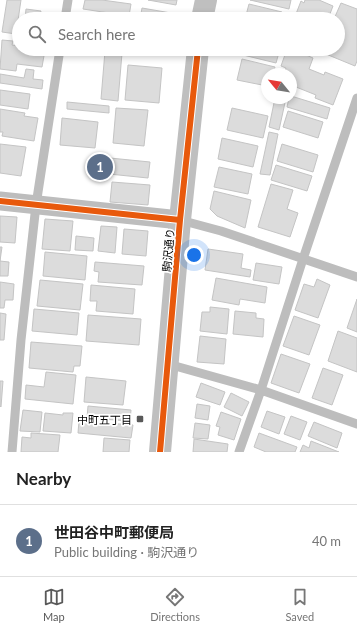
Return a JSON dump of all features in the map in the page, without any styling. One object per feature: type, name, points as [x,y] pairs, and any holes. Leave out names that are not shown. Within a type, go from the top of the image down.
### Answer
[{"type":"main road","points":[[203,12],[206,0]]},
{"type":"main road","name":"駒沢通り","points":[[160,452],[180,220],[197,56]]},
{"type":"street","points":[[0,201],[180,220]]},
{"type":"lane","points":[[66,12],[68,0]]},
{"type":"lane","points":[[12,452],[21,340],[36,205],[59,56]]},
{"type":"lane","points":[[239,452],[261,390],[357,98]]},
{"type":"lane","points":[[180,220],[222,230],[357,277]]},
{"type":"lane","points":[[168,364],[261,390],[357,424]]},
{"type":"building","points":[[7,0],[21,0],[19,12],[12,12],[12,33],[2,32]]},
{"type":"building","points":[[85,0],[102,0],[131,4],[130,12],[103,12],[83,9]]},
{"type":"building","points":[[148,0],[177,0],[176,5]]},
{"type":"building","points":[[250,0],[291,0],[289,9]]},
{"type":"building","points":[[305,0],[319,0],[333,6],[331,12],[297,12],[301,1],[304,3]]},
{"type":"building","points":[[341,3],[357,9],[357,61],[355,66],[331,56],[345,56],[345,12],[337,12]]},
{"type":"building","points":[[249,4],[282,12],[247,12]]},
{"type":"building","points":[[142,8],[165,12],[141,12]]},
{"type":"building","points":[[26,9],[41,11],[41,12],[26,12]]},
{"type":"building","points":[[2,40],[12,41],[12,56],[44,56],[42,67],[17,64],[16,71],[0,69]]},
{"type":"building","points":[[105,56],[122,56],[118,101],[101,99]]},
{"type":"building","points":[[247,56],[278,56],[276,63]]},
{"type":"building","points":[[285,56],[308,56],[313,58],[309,69],[324,75],[325,72],[343,79],[333,105],[315,98],[316,95],[297,87],[297,68],[286,68],[281,66]]},
{"type":"building","points":[[242,59],[275,67],[261,68],[261,85],[237,80]]},
{"type":"building","points":[[128,65],[162,68],[159,103],[125,100]]},
{"type":"building","points":[[26,69],[34,70],[33,79],[43,80],[42,89],[0,83],[0,74],[24,78]]},
{"type":"building","points":[[0,90],[30,94],[28,109],[0,105]]},
{"type":"building","points":[[297,98],[330,108],[327,119],[287,107],[288,104],[297,104]]},
{"type":"building","points":[[67,102],[109,106],[109,113],[67,109]]},
{"type":"building","points":[[274,104],[285,104],[279,130],[269,127]]},
{"type":"building","points":[[116,108],[148,110],[144,146],[113,143]]},
{"type":"building","points":[[232,108],[268,116],[263,138],[227,130]]},
{"type":"building","points":[[0,109],[25,113],[24,116],[38,118],[34,141],[2,136],[3,132],[0,132]]},
{"type":"building","points":[[288,111],[323,122],[318,138],[283,127]]},
{"type":"building","points":[[62,118],[98,122],[95,148],[60,145]]},
{"type":"building","points":[[269,132],[278,134],[270,175],[260,174]]},
{"type":"building","points":[[222,138],[258,146],[253,167],[218,159]]},
{"type":"building","points":[[0,144],[26,147],[21,176],[0,173]]},
{"type":"building","points":[[282,144],[318,155],[313,172],[277,161]]},
{"type":"building","points":[[110,158],[150,162],[148,178],[109,174]]},
{"type":"building","points":[[276,165],[312,176],[307,191],[271,180]]},
{"type":"building","points":[[219,167],[252,174],[248,194],[214,187]]},
{"type":"building","points":[[112,182],[150,185],[148,205],[110,202]]},
{"type":"building","points":[[271,184],[293,190],[287,209],[298,213],[290,237],[258,227]]},
{"type":"building","points":[[214,191],[251,200],[245,228],[217,216],[210,209]]},
{"type":"building","points":[[0,216],[17,217],[15,243],[0,242]]},
{"type":"building","points":[[45,219],[73,221],[70,251],[42,249]]},
{"type":"building","points":[[101,226],[117,227],[115,253],[98,251]]},
{"type":"building","points":[[124,229],[148,231],[146,256],[122,254]]},
{"type":"building","points":[[76,236],[94,238],[93,251],[75,250]]},
{"type":"building","points":[[0,247],[2,247],[0,261]]},
{"type":"building","points":[[208,249],[243,254],[241,268],[251,270],[250,277],[205,270]]},
{"type":"building","points":[[45,252],[87,256],[85,280],[43,276]]},
{"type":"building","points":[[0,261],[9,262],[8,276],[0,276]]},
{"type":"building","points":[[95,262],[144,266],[142,285],[98,282],[99,272],[94,271]]},
{"type":"building","points":[[256,263],[282,267],[279,284],[253,280]]},
{"type":"building","points":[[216,278],[267,287],[265,303],[240,299],[239,305],[212,300]]},
{"type":"building","points":[[317,279],[330,285],[318,318],[295,310],[304,284],[314,287]]},
{"type":"building","points":[[40,280],[83,284],[80,310],[37,306]]},
{"type":"building","points":[[0,282],[14,284],[13,300],[5,300],[4,308],[0,308]]},
{"type":"building","points":[[91,285],[135,289],[133,314],[96,311],[97,301],[90,301]]},
{"type":"building","points":[[357,299],[357,332],[347,328]]},
{"type":"building","points":[[210,307],[229,309],[227,334],[200,331],[202,312],[210,312]]},
{"type":"building","points":[[34,309],[79,313],[77,335],[32,331]]},
{"type":"building","points":[[235,311],[256,313],[256,318],[264,319],[263,337],[233,334]]},
{"type":"building","points":[[0,313],[6,314],[4,340],[0,340]]},
{"type":"building","points":[[88,315],[141,319],[139,345],[86,341]]},
{"type":"building","points":[[294,316],[320,325],[309,355],[283,346]]},
{"type":"building","points":[[338,331],[357,338],[357,372],[328,361]]},
{"type":"building","points":[[200,336],[226,339],[224,364],[197,362]]},
{"type":"building","points":[[31,342],[82,346],[80,366],[74,366],[73,372],[29,368]]},
{"type":"building","points":[[281,354],[310,364],[299,393],[271,383]]},
{"type":"building","points":[[323,368],[343,375],[332,405],[312,398]]},
{"type":"building","points":[[46,372],[76,375],[73,404],[25,399],[26,385],[44,387]]},
{"type":"building","points":[[86,377],[126,381],[123,405],[84,402]]},
{"type":"building","points":[[0,381],[3,381],[1,407],[0,406]]},
{"type":"building","points":[[201,383],[225,392],[220,405],[196,397]]},
{"type":"building","points":[[231,393],[249,402],[242,416],[224,407]]},
{"type":"building","points":[[197,404],[210,406],[208,420],[195,418]]},
{"type":"building","points":[[88,406],[131,410],[130,421],[87,418]]},
{"type":"building","points":[[23,410],[42,412],[40,432],[20,431]]},
{"type":"building","points":[[267,411],[285,417],[279,434],[261,427]]},
{"type":"building","points":[[221,412],[241,419],[234,440],[218,435],[220,427],[216,426]]},
{"type":"building","points":[[45,413],[63,415],[63,413],[73,413],[71,433],[43,431]]},
{"type":"building","points":[[291,416],[307,422],[300,440],[284,434]]},
{"type":"building","points":[[79,421],[133,425],[131,438],[78,433]]},
{"type":"building","points":[[314,422],[342,433],[337,448],[308,436]]},
{"type":"building","points":[[195,423],[210,425],[208,439],[193,438]]},
{"type":"building","points":[[31,433],[60,435],[58,452],[21,452],[22,437],[31,438]]},
{"type":"building","points":[[259,433],[297,447],[295,452],[266,452],[254,447]]},
{"type":"building","points":[[104,438],[130,440],[129,452],[103,452]]},
{"type":"building","points":[[194,439],[228,444],[227,452],[193,452]]},
{"type":"building","points":[[311,441],[339,452],[300,452],[303,445],[309,448]]},
{"type":"cycle path","points":[[160,452],[180,220],[197,56]]},
{"type":"cycle path","points":[[0,201],[180,220]]},
{"type":"place","name":"世田谷中町郵便局","points":[[100,167]]},
{"type":"place","name":"中町五丁目","points":[[140,419]]}]
